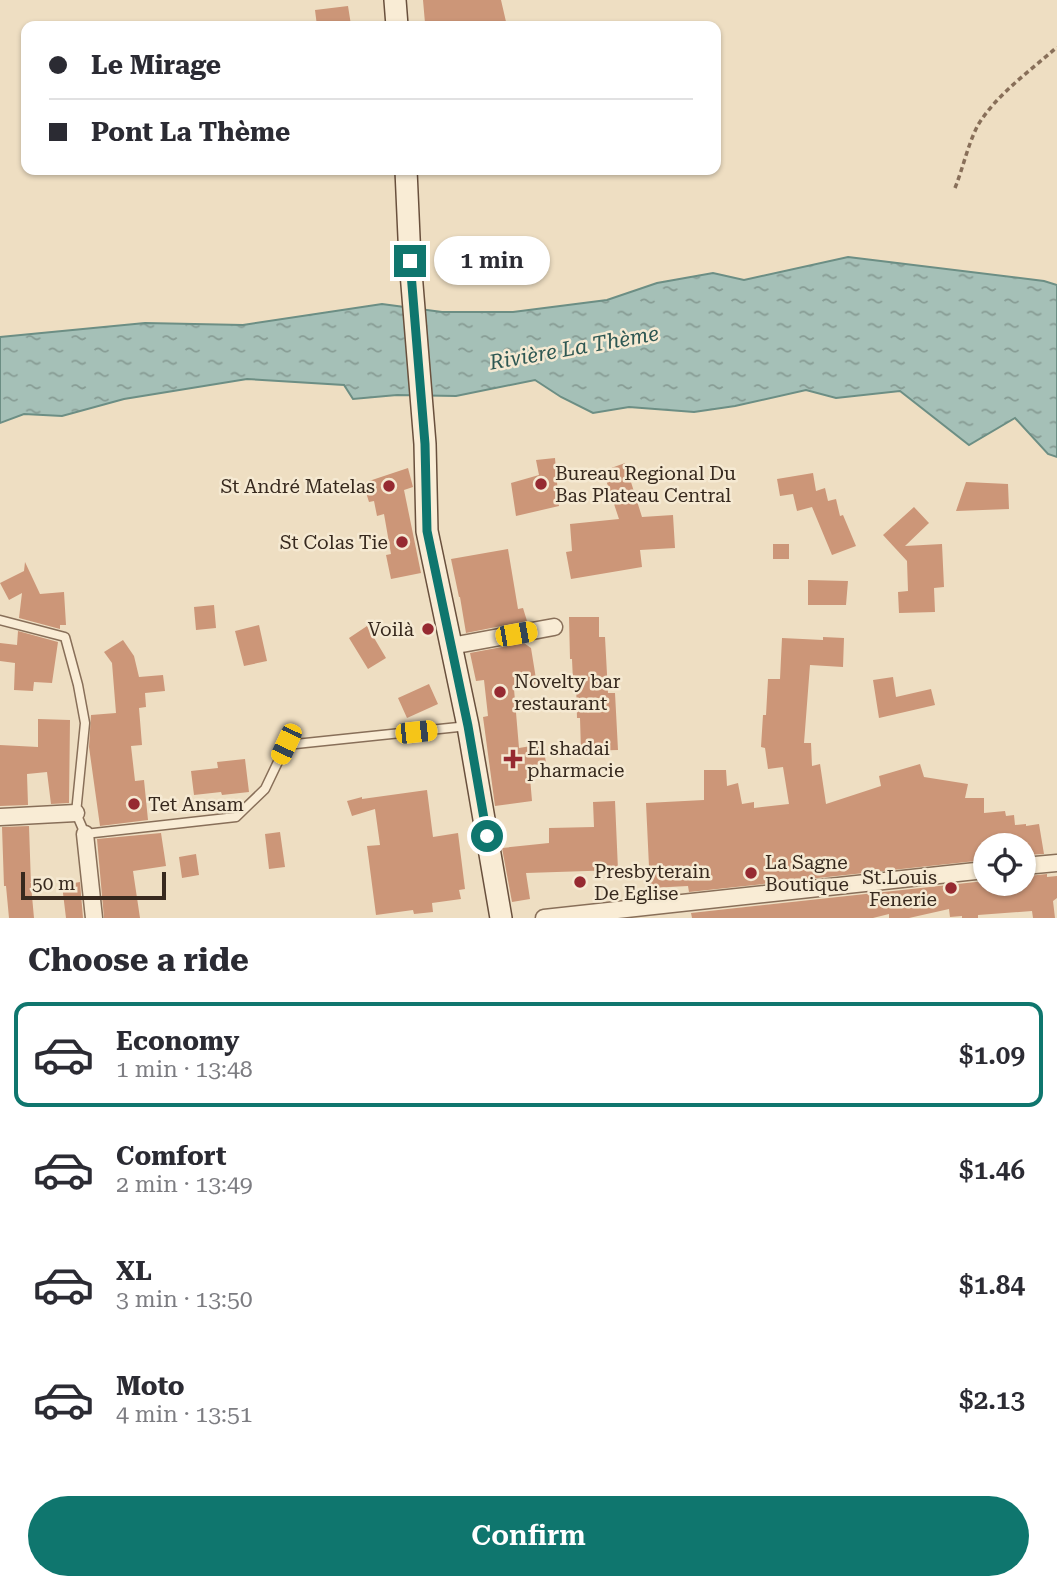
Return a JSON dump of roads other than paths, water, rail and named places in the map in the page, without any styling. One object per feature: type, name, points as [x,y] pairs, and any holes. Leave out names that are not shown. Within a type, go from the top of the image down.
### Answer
[{"type":"main road","points":[[395,0],[397,21]]},
{"type":"main road","points":[[406,175],[425,444],[427,531],[468,726],[502,918]]},
{"type":"street","points":[[451,646],[554,627]]},
{"type":"street","points":[[0,817],[76,813]]},
{"type":"street","points":[[85,834],[94,918]]},
{"type":"street","points":[[1036,865],[1057,863]]},
{"type":"street","points":[[544,918],[664,912],[973,872]]},
{"type":"lane","points":[[0,620],[65,637],[85,723],[76,813],[85,834],[236,817],[265,789],[286,744],[468,726]]},
{"type":"water","name":"Rivière La Thème","points":[[848,257],[1044,281],[1057,285],[1057,457],[1048,454],[1015,418],[969,445],[900,391],[836,398],[806,390],[694,412],[629,407],[593,413],[535,380],[456,396],[397,395],[353,399],[344,385],[247,379],[124,399],[62,416],[24,414],[0,423],[0,337],[145,323],[243,325],[382,304],[442,312],[513,312],[607,300],[657,283],[713,273],[744,280]]},
{"type":"place","name":"Bureau Regional Du Bas Plateau Central","points":[[541,484]]},
{"type":"place","name":"St André Matelas","points":[[389,486]]},
{"type":"place","name":"St Colas Tie","points":[[402,542]]},
{"type":"place","name":"Voilà","points":[[428,629]]},
{"type":"place","name":"Novelty bar restaurant","points":[[500,692]]},
{"type":"place","name":"El shadai pharmacie","points":[[513,759]]},
{"type":"place","name":"Tet Ansam","points":[[134,804]]},
{"type":"place","name":"La Sagne Boutique","points":[[751,873]]},
{"type":"place","name":"Presbyterain De Eglise","points":[[580,882]]},
{"type":"place","name":"St.Louis Fenerie","points":[[951,888]]}]
